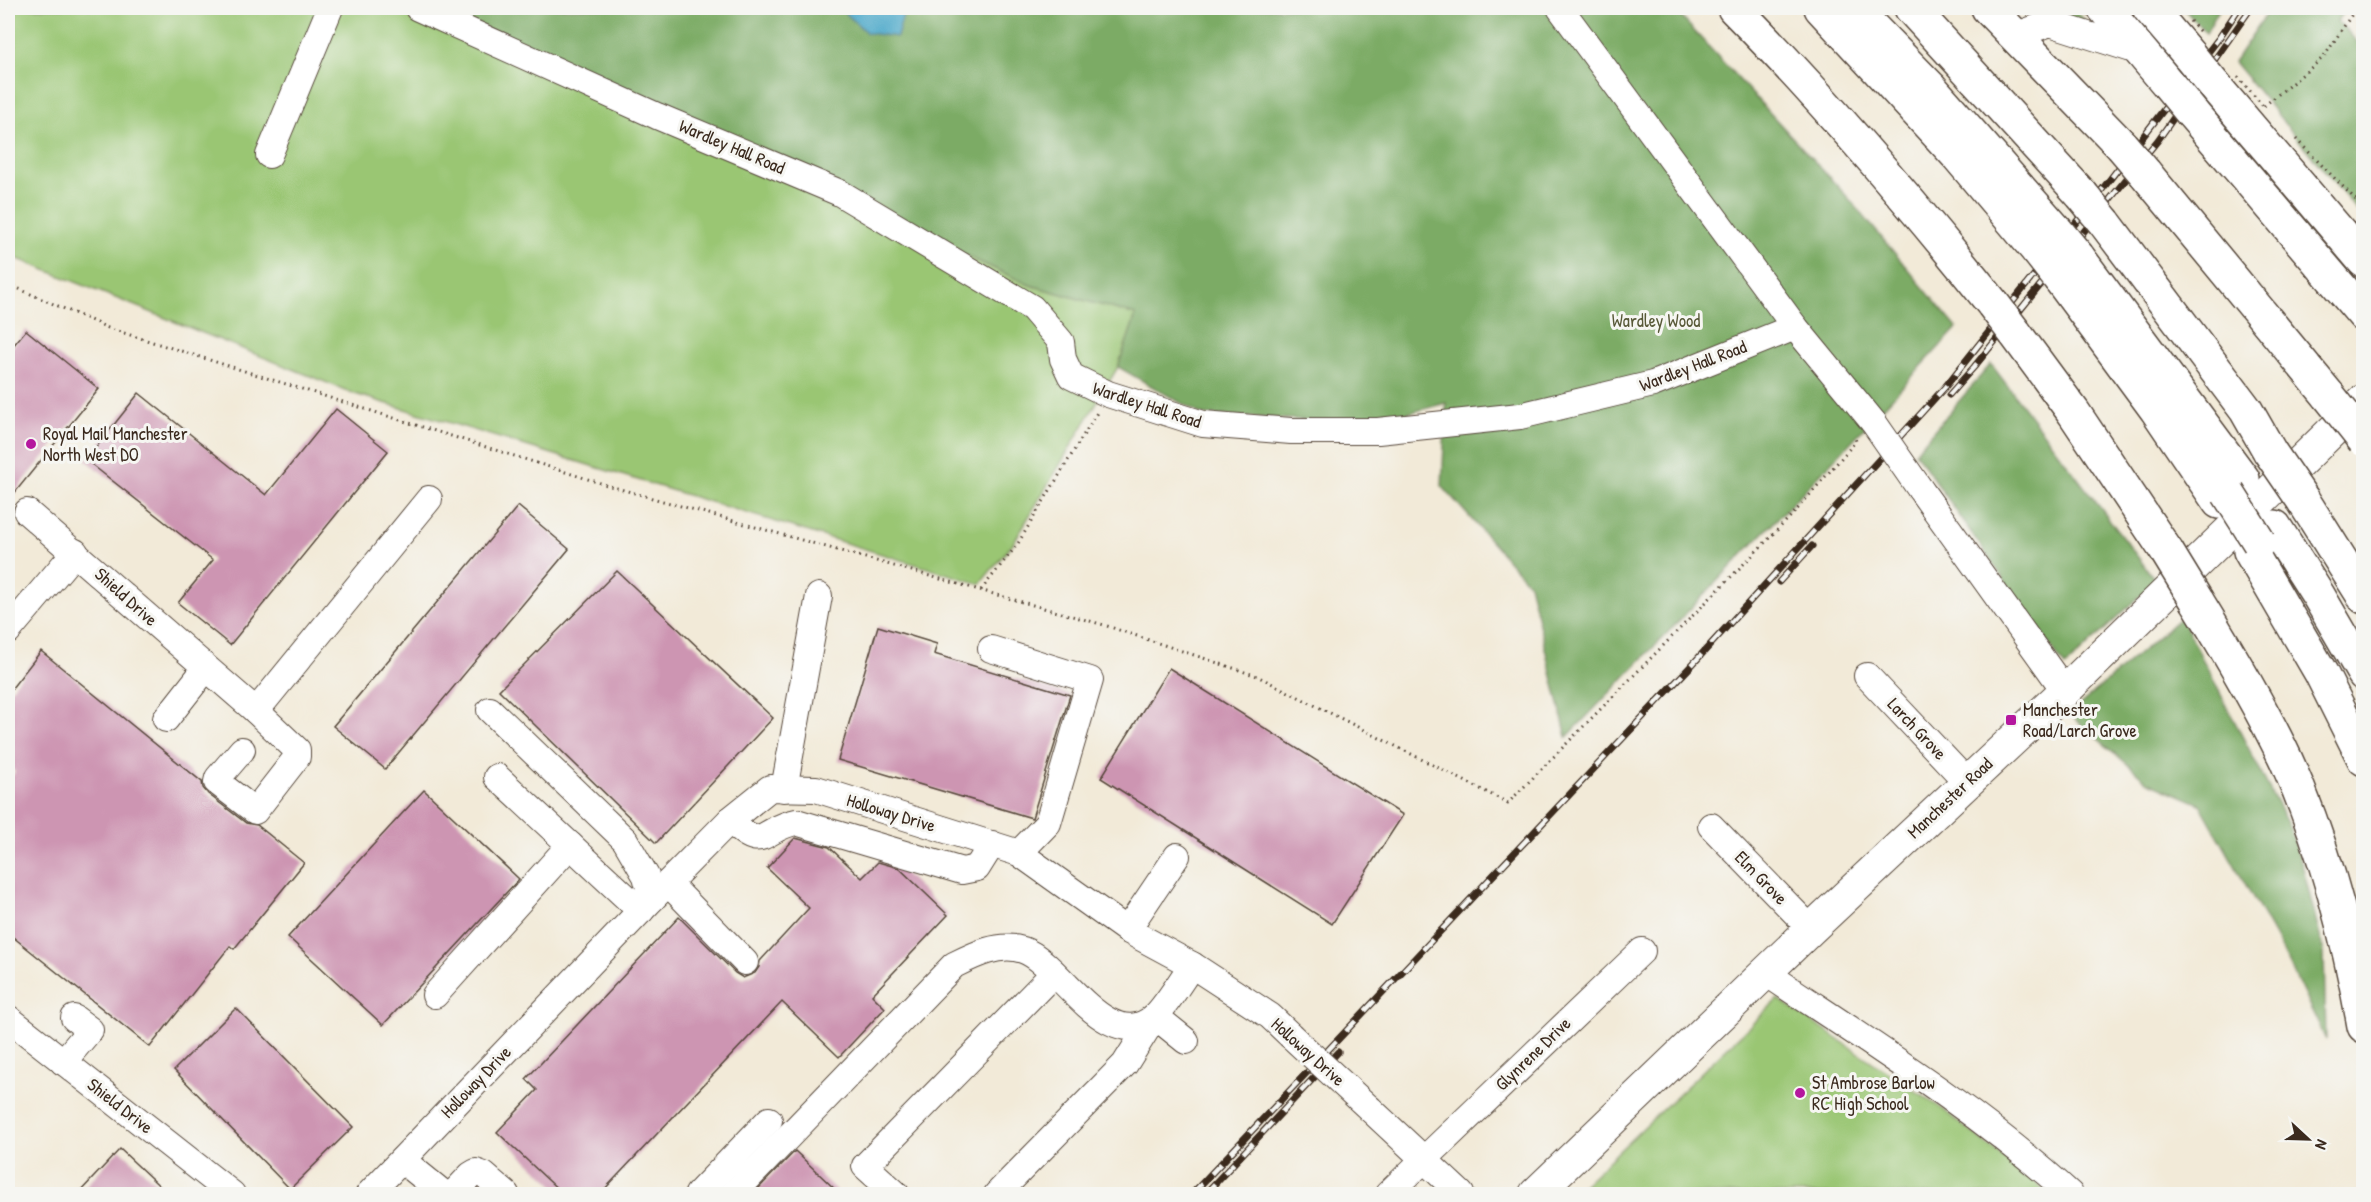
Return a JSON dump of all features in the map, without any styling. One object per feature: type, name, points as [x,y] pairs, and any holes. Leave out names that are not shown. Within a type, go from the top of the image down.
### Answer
[{"type":"highway","points":[[1734,8],[1836,116],[1932,228],[1993,304],[2074,413],[2167,552],[2262,713],[2307,811],[2325,861],[2353,967],[2364,1026]]},
{"type":"highway","points":[[1821,8],[1958,156],[2047,240]]},
{"type":"highway","points":[[1853,8],[1930,87],[2069,268],[2150,352],[2311,628],[2364,729]]},
{"type":"highway","points":[[1911,8],[2082,195],[2246,410],[2277,446],[2310,494],[2364,556]]},
{"type":"highway","points":[[1988,8],[2017,35],[2122,146],[2364,440]]},
{"type":"highway","points":[[2104,8],[2364,315]]},
{"type":"highway","points":[[2149,8],[2364,261]]},
{"type":"highway","points":[[2069,268],[2156,409],[2230,491]]},
{"type":"highway","points":[[2310,494],[2364,597]]},
{"type":"highway","points":[[2261,540],[2318,595],[2364,674]]},
{"type":"highway","points":[[2261,540],[2321,673],[2364,759]]},
{"type":"main road","name":"Manchester Road","points":[[1535,1194],[1811,929],[2065,691],[2364,400]]},
{"type":"street","points":[[269,155],[330,8]]},
{"type":"street","name":"Wardley Hall Road","points":[[418,8],[657,116],[840,193],[1032,308],[1061,342],[1063,359],[1071,376],[1108,394],[1203,424],[1291,431],[1378,431],[1520,416],[1653,384],[1795,327]]},
{"type":"street","points":[[1560,8],[1795,327],[1868,415],[2065,691]]},
{"type":"street","points":[[2017,35],[2050,23],[2141,52]]},
{"type":"street","points":[[256,711],[429,499]]},
{"type":"street","name":"Shield Drive","points":[[27,512],[256,711],[298,754],[255,811],[217,782],[242,750]]},
{"type":"street","points":[[8,631],[75,552]]},
{"type":"street","points":[[784,789],[819,596]]},
{"type":"street","points":[[991,649],[1090,680],[1048,823],[1019,853]]},
{"type":"street","points":[[166,719],[206,668]]},
{"type":"street","name":"Larch Grove","points":[[1867,676],[1967,782]]},
{"type":"street","points":[[490,710],[624,840],[646,876],[654,898]]},
{"type":"street","points":[[497,777],[570,845],[654,898],[745,962]]},
{"type":"street","name":"Holloway Drive","points":[[369,1194],[730,820],[770,788],[816,789],[1019,853],[1127,930],[1192,965],[1269,1016],[1461,1194]]},
{"type":"street","points":[[866,842],[879,809]]},
{"type":"street","points":[[730,820],[744,834],[761,838],[769,836],[782,825],[796,822],[962,871],[977,868],[992,844]]},
{"type":"street","name":"Elm Grove","points":[[1711,826],[1811,929]]},
{"type":"street","points":[[435,995],[570,845]]},
{"type":"street","points":[[1127,930],[1177,856]]},
{"type":"street","points":[[733,1194],[954,965],[977,954],[1002,948],[1022,949],[1036,956],[1104,1018],[1119,1024],[1137,1026],[1155,1016]]},
{"type":"street","name":"Glynrene Drive","points":[[1388,1194],[1642,951]]},
{"type":"street","points":[[997,1194],[1125,1064],[1155,1016],[1192,965]]},
{"type":"street","points":[[896,1194],[865,1166],[1054,973]]},
{"type":"street","points":[[1766,973],[1897,1061],[2031,1159],[2070,1194]]},
{"type":"street","points":[[1155,1016],[1186,1041]]},
{"type":"street","name":"Shield Drive","points":[[8,1018],[232,1194]]},
{"type":"street","points":[[63,1062],[90,1030],[74,1018]]},
{"type":"street","points":[[698,1194],[769,1120]]},
{"type":"street","points":[[402,1160],[444,1194]]},
{"type":"street","points":[[453,1194],[476,1172],[484,1175],[506,1194]]},
{"type":"path","points":[[2272,114],[2263,106],[2324,57],[2356,8]]},
{"type":"path","points":[[2288,131],[2364,208]]},
{"type":"path","points":[[8,284],[108,328],[613,487],[1104,625],[1257,676],[1508,803],[1794,513],[1856,441],[1850,419],[1868,415]]},
{"type":"path","points":[[981,590],[1017,545],[1108,394]]},
{"type":"green space","points":[[8,8],[427,8],[1030,285],[1136,315],[1118,367],[1014,542],[980,584],[355,394],[8,255]]},
{"type":"green space","name":"Wardley Wood","points":[[427,8],[1673,8],[1852,202],[1957,328],[1853,440],[1567,737],[1529,584],[1442,486],[1446,403],[1372,423],[1202,415],[1118,367],[1136,315],[1030,285]]},
{"type":"green space","points":[[2015,8],[2074,8],[2094,31],[2038,19]]},
{"type":"green space","points":[[2183,8],[2220,8],[2206,33]]},
{"type":"green space","points":[[2270,8],[2347,8],[2337,22],[2363,47],[2363,218],[2234,62]]},
{"type":"green space","points":[[1991,364],[2156,581],[2065,667],[1915,452]]},
{"type":"green space","points":[[2181,617],[2290,829],[2303,868],[2324,952],[2326,1040],[2281,947],[2200,804],[2147,781],[2069,714]]},
{"type":"green space","name":"St Ambrose Barlow RC High School","points":[[1778,999],[1941,1108],[2050,1194],[1574,1194]]},
{"type":"water","points":[[840,8],[905,8],[897,37],[867,33]]},
{"type":"building","name":"Royal Mail Manchester North West DO","points":[[26,330],[99,389],[8,501],[8,352]]},
{"type":"building","points":[[139,393],[266,495],[336,409],[388,451],[230,645],[178,603],[213,560],[86,460]]},
{"type":"building","points":[[518,506],[569,549],[385,769],[333,726]]},
{"type":"building","points":[[617,571],[773,718],[656,843],[499,690]]},
{"type":"building","points":[[878,626],[937,644],[934,654],[1070,695],[1032,818],[838,760]]},
{"type":"building","points":[[41,651],[202,782],[208,794],[246,823],[257,825],[304,863],[234,949],[230,946],[150,1047],[8,933],[8,781],[15,772],[8,765],[8,693]]},
{"type":"building","points":[[1169,668],[1403,815],[1332,924],[1101,778]]},
{"type":"building","points":[[424,790],[519,879],[383,1025],[288,937]]},
{"type":"building","points":[[795,838],[829,847],[862,878],[878,862],[899,868],[948,915],[872,995],[885,1008],[839,1057],[782,1002],[600,1194],[563,1194],[497,1132],[537,1090],[526,1079],[679,917],[735,973],[743,978],[755,973],[760,961],[809,908],[767,868]]},
{"type":"building","points":[[236,1008],[353,1127],[290,1189],[174,1070]]},
{"type":"building","points":[[120,1149],[168,1194],[78,1194]]},
{"type":"building","points":[[795,1151],[840,1194],[753,1194]]},
{"type":"railway","points":[[1192,1194],[1691,666],[1945,387],[2101,191],[2219,38],[2239,8]]},
{"type":"railway","points":[[1949,395],[2158,140],[2251,8]]},
{"type":"railway","points":[[1779,582],[1812,546]]},
{"type":"railway","points":[[1205,1194],[1338,1052]]},
{"type":"place","name":"Royal Mail Manchester North West DO","points":[[31,444]]},
{"type":"place","name":"Manchester Road/Larch Grove","points":[[2011,720]]},
{"type":"place","name":"St Ambrose Barlow RC High School","points":[[1800,1093]]}]
